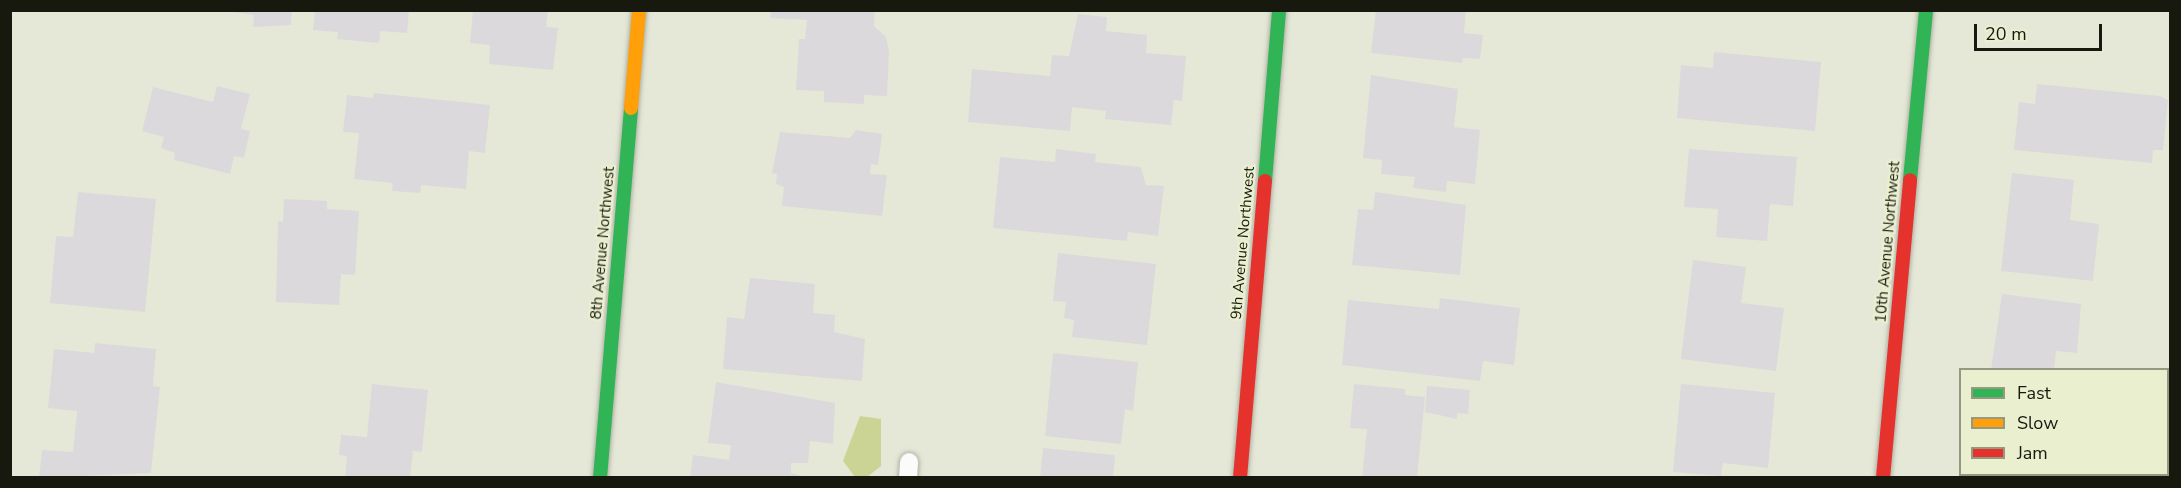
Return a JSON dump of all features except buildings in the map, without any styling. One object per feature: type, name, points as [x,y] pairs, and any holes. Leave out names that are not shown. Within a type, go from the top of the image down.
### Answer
[{"type":"street","name":"8th Avenue Northwest","points":[[600,477],[639,10]]},
{"type":"street","name":"9th Avenue Northwest","points":[[1240,477],[1279,10]]},
{"type":"street","name":"10th Avenue Northwest","points":[[1883,477],[1926,10]]},
{"type":"shaded area","points":[[860,416],[881,419],[881,466],[867,477],[855,477],[843,461]]},
{"type":"traffic: fast","points":[[1265,181],[1279,10]]},
{"type":"traffic: fast","points":[[1910,180],[1926,10]]},
{"type":"traffic: fast","points":[[600,478],[631,108]]},
{"type":"traffic: slow","points":[[631,108],[639,10]]},
{"type":"traffic: jam","points":[[1883,478],[1910,180]]},
{"type":"traffic: jam","points":[[1240,478],[1265,181]]}]
